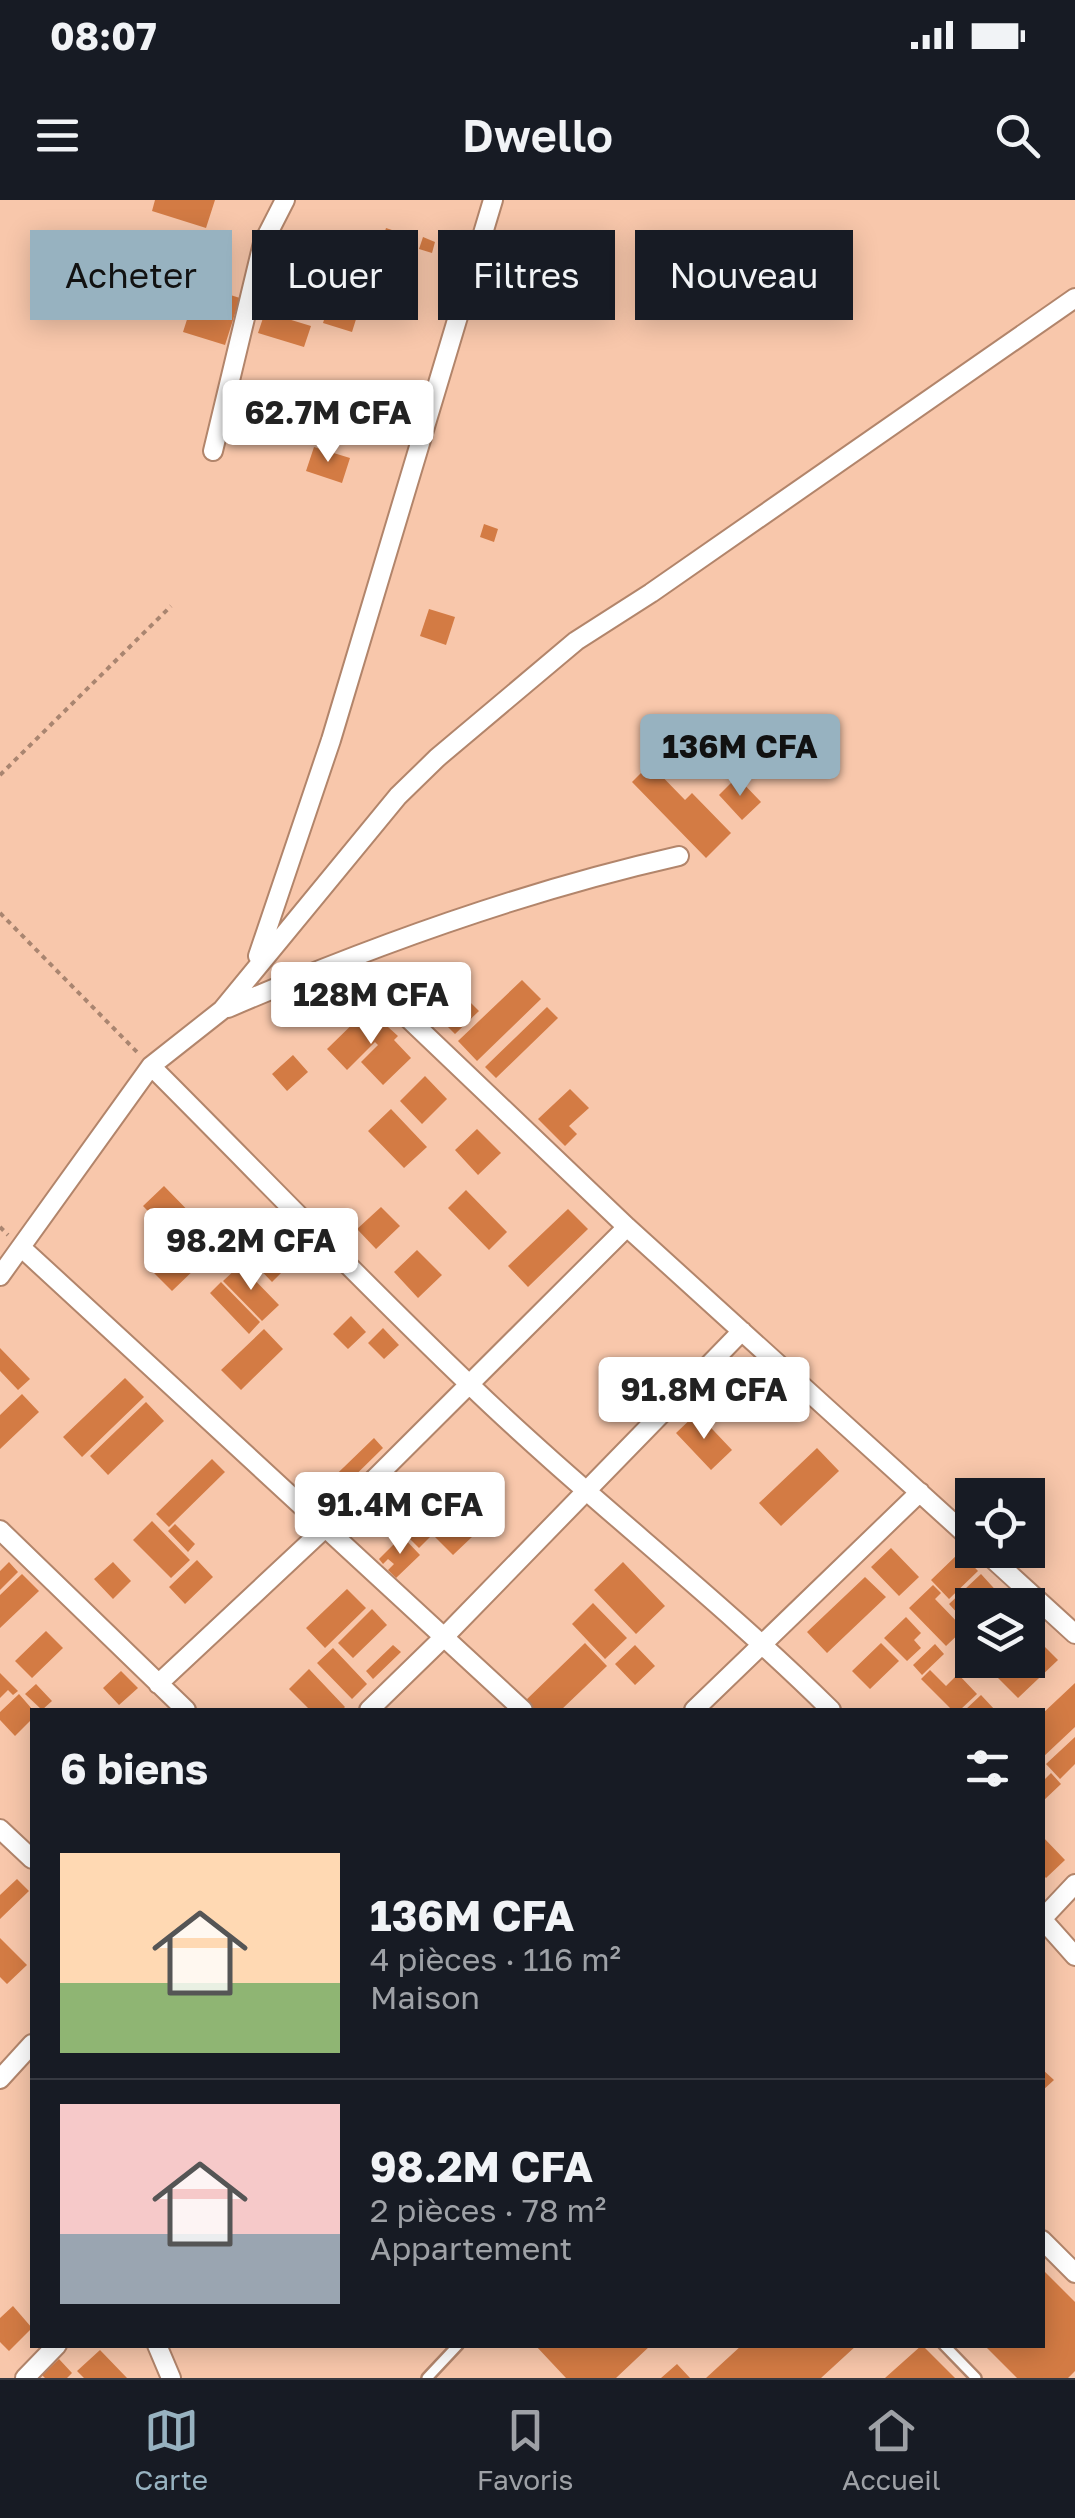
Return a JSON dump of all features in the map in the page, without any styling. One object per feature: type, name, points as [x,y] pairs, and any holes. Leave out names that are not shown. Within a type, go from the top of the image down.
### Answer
[{"type":"street","points":[[213,451],[264,243],[285,200]]},
{"type":"street","points":[[254,971],[331,740],[493,200]]},
{"type":"street","points":[[0,1276],[151,1066],[222,1010],[398,796],[488,712],[576,641],[651,594],[1075,298]]},
{"type":"street","points":[[222,1010],[501,902],[679,856]]},
{"type":"street","points":[[348,961],[627,1227],[955,1524]]},
{"type":"street","points":[[151,1066],[469,1384],[586,1492],[765,1644],[830,1708]]},
{"type":"street","points":[[158,1684],[324,1529],[627,1227]]},
{"type":"street","points":[[23,1249],[521,1708]]},
{"type":"street","points":[[371,1708],[742,1331]]},
{"type":"street","points":[[696,1708],[920,1492]]},
{"type":"street","points":[[0,1530],[184,1708]]},
{"type":"street","points":[[1003,1568],[1075,1634]]},
{"type":"street","points":[[0,1829],[30,1856]]},
{"type":"street","points":[[1045,1916],[1075,1884]]},
{"type":"street","points":[[1045,1922],[1075,1956]]},
{"type":"street","points":[[0,2078],[30,2046]]},
{"type":"street","points":[[1045,2243],[1075,2273]]},
{"type":"street","points":[[25,2378],[54,2348]]},
{"type":"street","points":[[158,2348],[171,2378]]},
{"type":"lane","points":[[427,2378],[455,2348]]},
{"type":"lane","points":[[947,2348],[976,2378]]},
{"type":"path","points":[[0,775],[172,606]]},
{"type":"path","points":[[0,913],[151,1066]]},
{"type":"building","points":[[155,200],[215,200],[206,228],[152,211]]},
{"type":"building","points":[[423,237],[435,242],[432,253],[419,249]]},
{"type":"building","points":[[232,296],[240,298],[225,345],[183,332],[187,320],[232,320]]},
{"type":"building","points":[[262,320],[291,320],[311,326],[304,347],[258,333]]},
{"type":"building","points":[[324,320],[356,320],[352,332],[323,323]]},
{"type":"building","points":[[314,447],[350,458],[342,483],[306,471]]},
{"type":"building","points":[[484,524],[498,529],[494,542],[480,537]]},
{"type":"building","points":[[429,609],[455,617],[446,645],[420,636]]},
{"type":"building","points":[[650,764],[685,800],[692,793],[731,833],[706,858],[632,782]]},
{"type":"building","points":[[737,777],[761,802],[742,820],[719,795]]},
{"type":"building","points":[[522,980],[541,999],[477,1061],[458,1041]]},
{"type":"building","points":[[464,996],[479,1011],[455,1034],[440,1019]]},
{"type":"building","points":[[547,1007],[558,1018],[496,1078],[485,1067]]},
{"type":"building","points":[[368,1009],[398,1036],[394,1040],[411,1058],[383,1085],[361,1062],[378,1045],[375,1042],[347,1070],[327,1049]]},
{"type":"building","points":[[293,1055],[308,1072],[287,1091],[272,1074]]},
{"type":"building","points":[[425,1076],[447,1099],[422,1124],[400,1101]]},
{"type":"building","points":[[570,1089],[589,1108],[569,1126],[577,1134],[565,1146],[538,1119]]},
{"type":"building","points":[[391,1109],[427,1147],[404,1168],[368,1131]]},
{"type":"building","points":[[477,1129],[501,1153],[478,1175],[455,1150]]},
{"type":"building","points":[[164,1186],[200,1223],[179,1243],[143,1206]]},
{"type":"building","points":[[466,1190],[507,1232],[489,1250],[448,1208]]},
{"type":"building","points":[[381,1207],[400,1226],[376,1249],[357,1229]]},
{"type":"building","points":[[568,1209],[588,1229],[528,1287],[508,1266]]},
{"type":"building","points":[[284,1224],[306,1248],[272,1282],[249,1258]]},
{"type":"building","points":[[180,1248],[198,1266],[172,1291],[154,1273]]},
{"type":"building","points":[[417,1250],[442,1275],[418,1298],[394,1272]]},
{"type":"building","points":[[240,1265],[279,1305],[262,1321],[223,1281]]},
{"type":"building","points":[[221,1282],[260,1322],[249,1334],[210,1293]]},
{"type":"building","points":[[351,1316],[366,1332],[348,1349],[333,1334]]},
{"type":"building","points":[[383,1328],[399,1345],[384,1359],[368,1343]]},
{"type":"building","points":[[264,1329],[283,1349],[241,1390],[221,1370]]},
{"type":"building","points":[[0,1348],[30,1379],[18,1390],[0,1371]]},
{"type":"building","points":[[125,1378],[144,1397],[82,1457],[63,1437]]},
{"type":"building","points":[[22,1394],[39,1412],[0,1449],[0,1415]]},
{"type":"building","points":[[146,1402],[164,1421],[108,1475],[90,1456]]},
{"type":"building","points":[[697,1413],[732,1450],[711,1470],[676,1433]]},
{"type":"building","points":[[374,1438],[383,1448],[324,1506],[314,1496]]},
{"type":"building","points":[[817,1448],[839,1471],[781,1526],[759,1503]]},
{"type":"building","points":[[212,1459],[225,1472],[169,1527],[156,1514]]},
{"type":"building","points":[[433,1495],[452,1515],[419,1548],[399,1528]]},
{"type":"building","points":[[456,1517],[473,1536],[453,1555],[435,1537]]},
{"type":"building","points":[[152,1521],[190,1560],[171,1578],[133,1540]]},
{"type":"building","points":[[175,1524],[195,1544],[188,1552],[168,1531]]},
{"type":"building","points":[[402,1536],[420,1555],[396,1578],[388,1570],[394,1564],[388,1559],[383,1564],[379,1559]]},
{"type":"building","points":[[891,1548],[919,1577],[899,1596],[871,1567]]},
{"type":"building","points":[[955,1557],[955,1568],[978,1571],[960,1588],[955,1588],[949,1599],[931,1580]]},
{"type":"building","points":[[197,1560],[213,1577],[185,1604],[169,1587]]},
{"type":"building","points":[[9,1562],[18,1572],[0,1590],[0,1571]]},
{"type":"building","points":[[113,1562],[131,1581],[113,1599],[94,1579]]},
{"type":"building","points":[[623,1562],[665,1606],[636,1634],[594,1590]]},
{"type":"building","points":[[22,1574],[39,1591],[0,1628],[0,1595]]},
{"type":"building","points":[[981,1574],[994,1588],[966,1588]]},
{"type":"building","points":[[865,1577],[886,1597],[827,1653],[807,1632]]},
{"type":"building","points":[[933,1585],[941,1593],[935,1599],[955,1620],[955,1638],[946,1646],[909,1608]]},
{"type":"building","points":[[347,1589],[366,1608],[325,1648],[306,1628]]},
{"type":"building","points":[[593,1603],[627,1638],[605,1659],[572,1624]]},
{"type":"building","points":[[372,1609],[387,1625],[353,1658],[338,1643]]},
{"type":"building","points":[[906,1617],[921,1633],[914,1640],[921,1648],[907,1661],[884,1638]]},
{"type":"building","points":[[46,1631],[63,1648],[32,1678],[15,1661]]},
{"type":"building","points":[[585,1643],[607,1666],[563,1708],[531,1708],[525,1701]]},
{"type":"building","points":[[881,1643],[899,1661],[870,1689],[852,1671]]},
{"type":"building","points":[[935,1644],[944,1654],[922,1675],[913,1665]]},
{"type":"building","points":[[393,1645],[401,1652],[373,1679],[366,1671]]},
{"type":"building","points":[[635,1645],[655,1666],[635,1685],[615,1664]]},
{"type":"building","points":[[1045,1647],[1058,1660],[1045,1672]]},
{"type":"building","points":[[333,1648],[367,1684],[352,1699],[317,1663]]},
{"type":"building","points":[[309,1669],[345,1707],[308,1708],[289,1689]]},
{"type":"building","points":[[930,1670],[946,1686],[955,1677],[962,1678],[977,1694],[962,1708],[950,1708],[921,1679]]},
{"type":"building","points":[[121,1671],[138,1688],[119,1705],[103,1688]]},
{"type":"building","points":[[0,1673],[18,1691],[13,1695],[8,1690],[0,1698]]},
{"type":"building","points":[[998,1678],[1039,1678],[1018,1698]]},
{"type":"building","points":[[1075,1683],[1075,1727],[1045,1755],[1045,1711]]},
{"type":"building","points":[[36,1684],[52,1701],[40,1708],[25,1694]]},
{"type":"building","points":[[19,1694],[31,1708],[30,1721],[15,1736],[0,1720],[0,1712]]},
{"type":"building","points":[[981,1695],[993,1708],[967,1708]]},
{"type":"building","points":[[1075,1737],[1075,1764],[1060,1779],[1046,1764]]},
{"type":"building","points":[[1051,1773],[1061,1784],[1045,1799],[1045,1779]]},
{"type":"building","points":[[1045,1839],[1065,1860],[1045,1877]]},
{"type":"building","points":[[17,1879],[29,1891],[0,1919],[0,1895]]},
{"type":"building","points":[[0,1938],[27,1965],[7,1984],[0,1977]]},
{"type":"building","points":[[1045,2072],[1054,2080],[1045,2088]]},
{"type":"building","points":[[1045,2272],[1075,2302],[1075,2371],[1068,2378],[1017,2378],[987,2348],[1045,2348]]},
{"type":"building","points":[[13,2306],[30,2326],[9,2351],[0,2342],[0,2318]]},
{"type":"building","points":[[538,2348],[648,2348],[616,2378],[566,2378]]},
{"type":"building","points":[[739,2348],[854,2348],[821,2378],[706,2378]]},
{"type":"building","points":[[919,2348],[925,2348],[955,2378],[885,2378]]},
{"type":"building","points":[[100,2350],[127,2378],[84,2378],[77,2371]]},
{"type":"building","points":[[59,2359],[72,2373],[67,2378],[45,2378],[42,2375]]},
{"type":"building","points":[[677,2364],[690,2378],[661,2378]]}]
